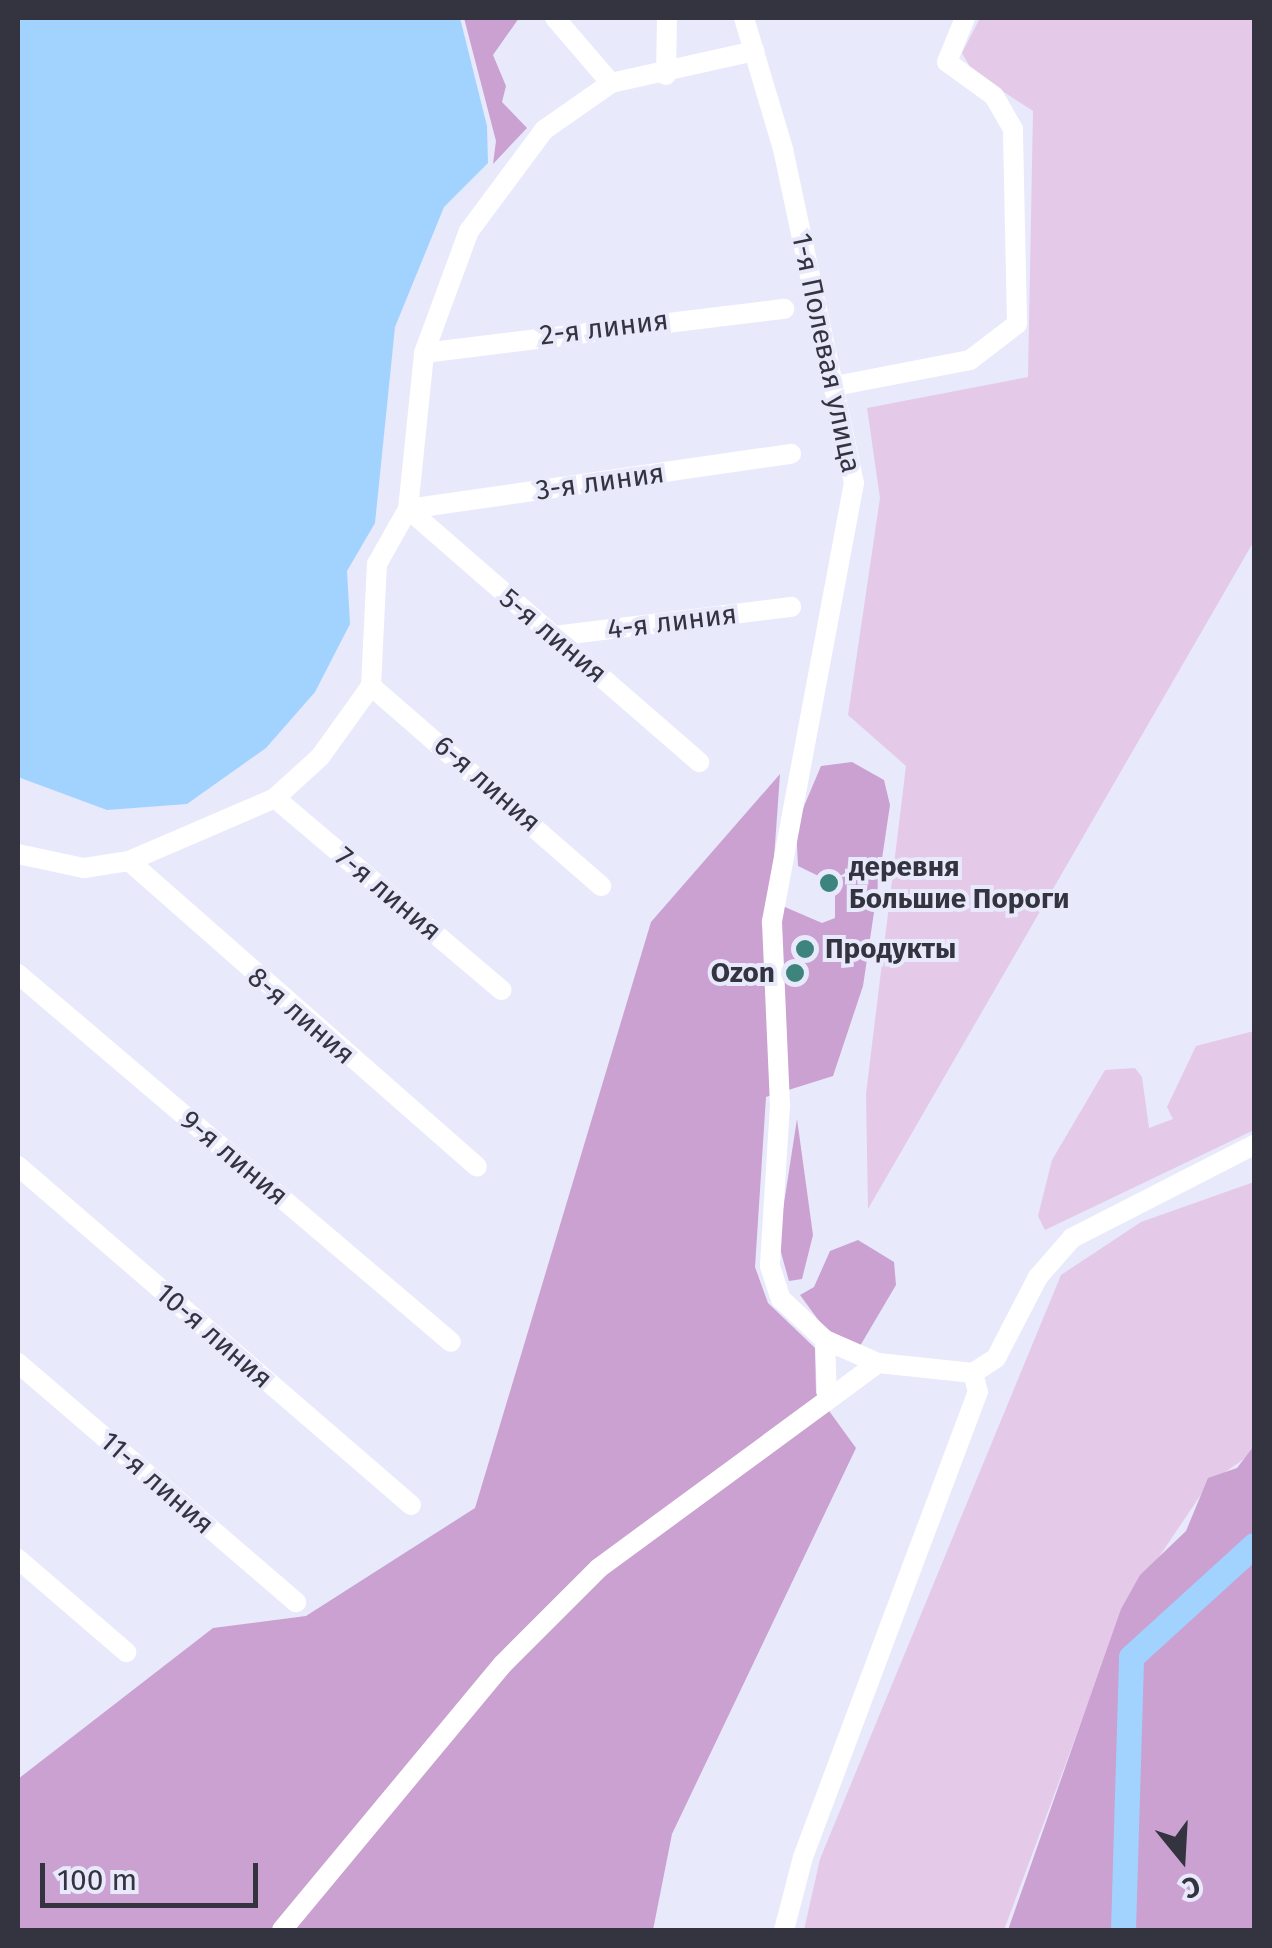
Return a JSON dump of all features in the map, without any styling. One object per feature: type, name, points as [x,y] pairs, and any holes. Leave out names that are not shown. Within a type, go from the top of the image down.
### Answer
[{"type":"street","points":[[554,18],[611,83]]},
{"type":"street","points":[[666,75],[667,18]]},
{"type":"street","name":"1-я Полевая улица","points":[[744,18],[836,386],[854,483],[776,899],[780,1136],[770,1266],[789,1310],[825,1340],[878,1363],[974,1373]]},
{"type":"street","points":[[836,386],[970,360],[1017,324],[1013,129],[994,96],[947,62],[965,18]]},
{"type":"street","points":[[18,854],[84,868],[129,861],[275,798],[320,757],[371,686],[378,564],[408,509],[424,353],[469,231],[544,130],[611,83],[666,75],[754,51]]},
{"type":"street","name":"2-я линия","points":[[424,353],[784,309]]},
{"type":"street","name":"3-я линия","points":[[408,509],[791,454]]},
{"type":"street","name":"5-я линия","points":[[408,509],[699,762]]},
{"type":"street","name":"4-я линия","points":[[554,636],[791,607]]},
{"type":"street","name":"6-я линия","points":[[371,686],[601,886]]},
{"type":"street","name":"7-я линия","points":[[275,798],[501,990]]},
{"type":"street","name":"8-я линия","points":[[129,861],[477,1168]]},
{"type":"street","name":"9-я линия","points":[[18,974],[451,1342]]},
{"type":"street","points":[[784,1930],[802,1857],[978,1392],[974,1373],[996,1358],[1038,1276],[1072,1238],[1254,1145]]},
{"type":"street","name":"10-я линия","points":[[18,1166],[411,1506]]},
{"type":"street","points":[[825,1340],[827,1397]]},
{"type":"street","name":"11-я линия","points":[[18,1363],[296,1602]]},
{"type":"street","points":[[282,1930],[490,1679],[599,1568],[878,1363]]},
{"type":"street","points":[[18,1559],[126,1652]]},
{"type":"shaded area","points":[[464,18],[519,18],[493,55],[506,86],[502,102],[527,128],[493,164],[496,141]]},
{"type":"shaded area","points":[[980,18],[1254,18],[1254,541],[868,1209],[866,1094],[906,766],[848,715],[880,498],[867,408],[1028,377],[1033,111],[973,72],[962,53]]},
{"type":"shaded area","points":[[852,762],[884,780],[890,805],[863,986],[833,1076],[766,1097],[755,1267],[768,1303],[815,1348],[816,1393],[856,1448],[672,1834],[653,1930],[18,1930],[18,1779],[213,1628],[306,1616],[475,1508],[651,922],[780,774],[771,901],[822,923],[835,918],[835,884],[798,866],[796,825],[821,766]]},
{"type":"shaded area","points":[[1254,1031],[1254,1130],[1045,1230],[1038,1216],[1052,1160],[1105,1070],[1135,1068],[1142,1077],[1149,1128],[1173,1119],[1167,1107],[1196,1046]]},
{"type":"shaded area","points":[[797,1119],[813,1235],[802,1279],[789,1281],[778,1242]]},
{"type":"shaded area","points":[[1254,1182],[1254,1452],[1208,1484],[1122,1612],[1004,1930],[804,1930],[820,1859],[1061,1275],[1141,1222]]},
{"type":"shaded area","points":[[858,1240],[894,1262],[896,1285],[860,1346],[825,1329],[800,1295],[814,1287],[830,1251]]},
{"type":"shaded area","points":[[1254,1446],[1254,1930],[1008,1930],[1121,1609],[1140,1575],[1186,1531],[1208,1478],[1237,1468]]},
{"type":"water","points":[[18,18],[460,18],[487,126],[488,163],[444,207],[395,327],[375,523],[347,571],[350,624],[315,692],[266,748],[187,804],[107,810],[18,777]]},
{"type":"waterway","points":[[1123,1930],[1131,1657],[1254,1545]]},
{"type":"place","name":"деревня Большие Пороги","points":[[829,883]]},
{"type":"place","name":"Продукты","points":[[805,949]]},
{"type":"place","name":"Ozon","points":[[795,973]]}]
